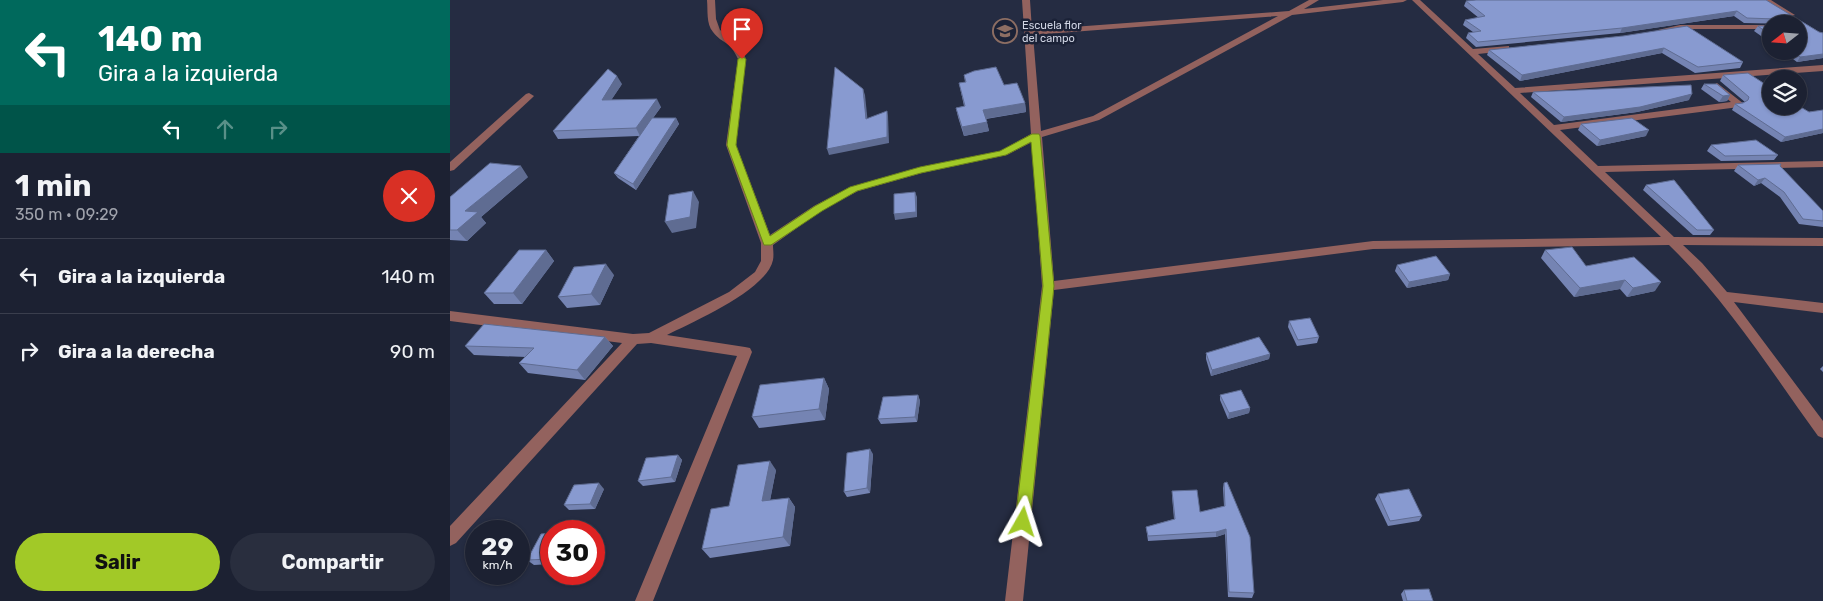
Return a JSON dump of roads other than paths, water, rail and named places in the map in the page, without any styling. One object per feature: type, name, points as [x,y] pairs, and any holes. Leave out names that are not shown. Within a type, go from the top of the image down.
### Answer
[{"type":"street","points":[[651,338],[733,296],[759,275],[767,261],[767,242],[731,145],[742,59],[736,45],[716,31],[712,19],[711,0]]},
{"type":"street","points":[[1014,601],[1048,286],[1026,0]]},
{"type":"street","points":[[767,242],[818,208],[854,189],[920,170],[1003,153],[1036,136],[1096,118],[1141,96],[1180,72],[1315,0]]},
{"type":"street","points":[[1028,34],[1291,13],[1403,0]]},
{"type":"street","points":[[1416,0],[1698,266],[1723,296],[1823,432]]},
{"type":"street","points":[[1766,0],[1791,15]]},
{"type":"street","points":[[1654,31],[1680,27],[1762,28]]},
{"type":"street","points":[[1471,52],[1511,48]]},
{"type":"street","points":[[1512,91],[1823,68]]},
{"type":"street","points":[[1552,128],[1739,104],[1706,76]]},
{"type":"street","points":[[450,168],[529,96]]},
{"type":"street","points":[[1596,169],[1823,164]]},
{"type":"street","points":[[1048,286],[1372,245],[1672,241],[1823,242]]},
{"type":"street","points":[[1723,296],[1823,308]]},
{"type":"street","points":[[450,316],[633,339],[651,338],[745,352],[644,601]]},
{"type":"street","points":[[450,538],[633,339]]},
{"type":"place","name":"Escuela flor del campo","points":[[1005,31]]}]
